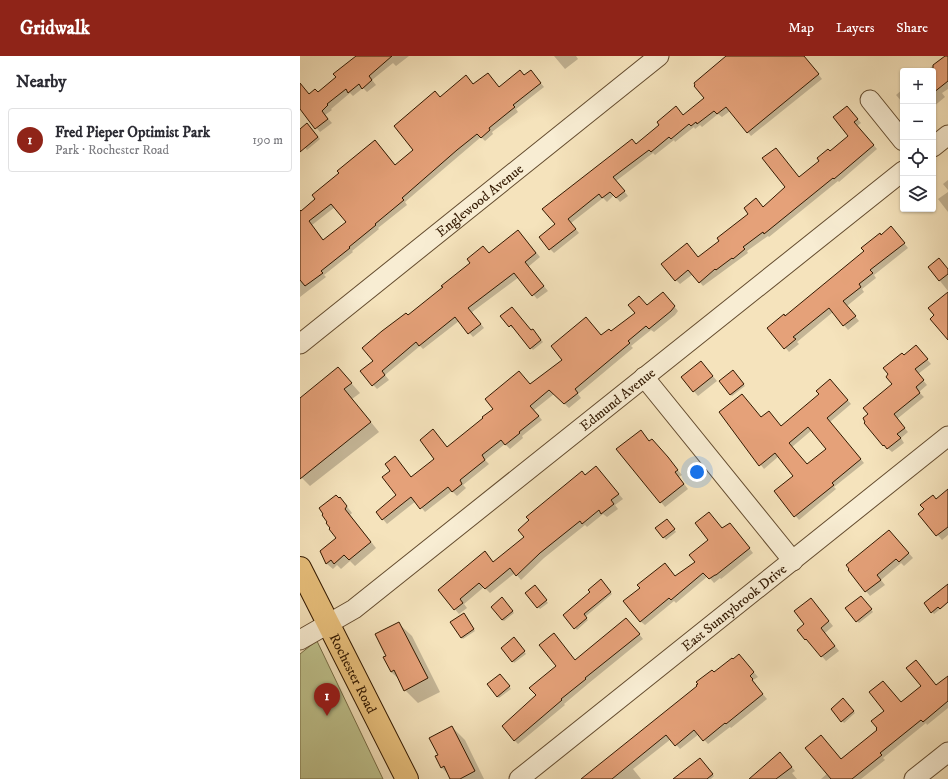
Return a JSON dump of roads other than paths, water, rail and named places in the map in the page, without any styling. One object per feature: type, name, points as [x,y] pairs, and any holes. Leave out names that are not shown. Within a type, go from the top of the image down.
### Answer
[{"type":"main road","name":"Rochester Road","points":[[300,568],[407,779]]},
{"type":"street","name":"Englewood Avenue","points":[[300,344],[660,56]]},
{"type":"street","points":[[870,100],[902,140]]},
{"type":"street","points":[[936,145],[948,135]]},
{"type":"street","name":"Edmund Avenue","points":[[300,640],[354,609],[900,173]]},
{"type":"street","points":[[644,377],[793,560]]},
{"type":"street","name":"East Sunnybrook Drive","points":[[519,779],[948,436]]},
{"type":"street","points":[[914,779],[948,752]]},
{"type":"place","name":"Fred Pieper Optimist Park","points":[[327,716]]}]
